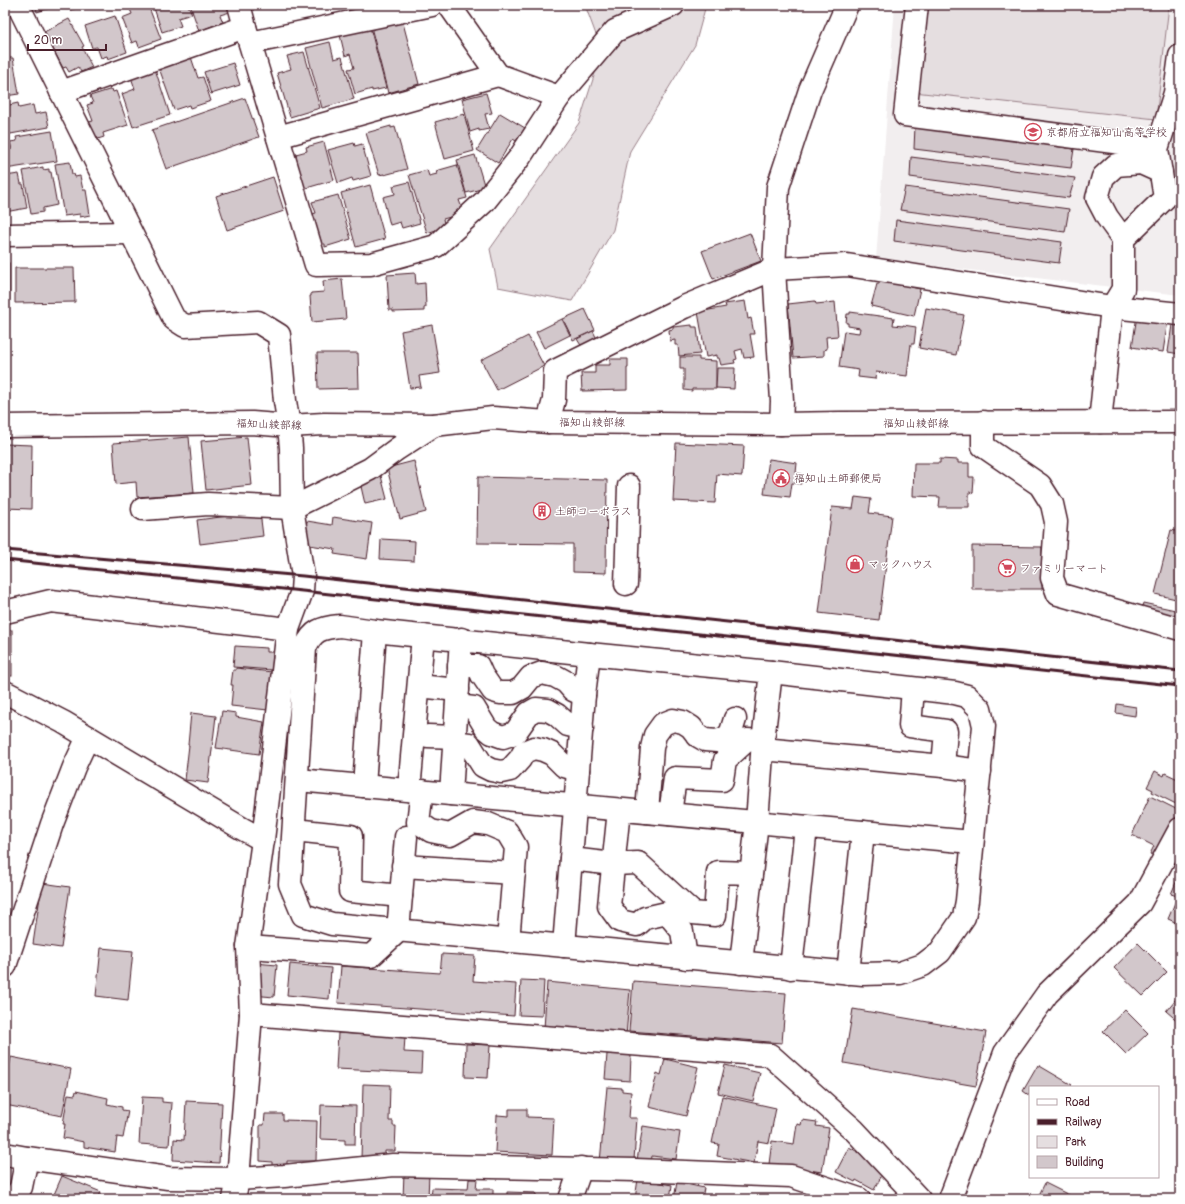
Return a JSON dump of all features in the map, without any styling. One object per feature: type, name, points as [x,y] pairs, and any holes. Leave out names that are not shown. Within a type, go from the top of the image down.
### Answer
[{"type":"street","points":[[18,5],[174,319],[185,326],[258,322],[279,335],[291,448],[292,508],[303,576],[302,591],[288,629],[263,840],[248,947],[251,1014],[236,1189]]},
{"type":"street","points":[[239,5],[316,265],[371,264],[436,246],[486,201],[520,157],[559,97],[615,31],[673,5]]},
{"type":"street","points":[[61,92],[248,35],[432,5]]},
{"type":"street","points":[[449,5],[498,75],[559,97]]},
{"type":"street","points":[[781,424],[782,401],[774,269],[778,187],[810,90],[847,5]]},
{"type":"street","points":[[917,5],[904,115],[1129,144],[1157,149]]},
{"type":"street","points":[[1123,239],[1165,198],[1157,149],[1178,94],[1180,56]]},
{"type":"street","points":[[278,137],[498,75]]},
{"type":"street","points":[[1100,422],[1112,306],[1123,289],[1123,239],[1097,198],[1103,176],[1116,165],[1141,163],[1161,172]]},
{"type":"street","points":[[5,235],[130,233]]},
{"type":"street","points":[[548,422],[554,400],[555,371],[684,307],[774,269],[846,266],[1112,306],[1180,314]]},
{"type":"street","name":"福知山綾部線","points":[[5,426],[252,423],[289,426],[324,424],[434,425],[493,418],[548,422],[781,424],[1180,422]]},
{"type":"street","points":[[983,422],[983,446],[1040,485],[1052,504],[1056,522],[1052,578],[1058,594],[1180,629]]},
{"type":"street","points":[[143,509],[208,504],[292,508],[370,469],[434,425]]},
{"type":"street","points":[[626,584],[629,486]]},
{"type":"street","points":[[5,612],[51,601],[288,629]]},
{"type":"street","points":[[340,626],[423,636],[771,672],[955,693],[967,696],[980,709],[984,726],[972,842],[968,901],[964,917],[940,952],[923,965],[900,973],[864,974],[398,931],[332,924],[303,916],[290,884],[298,780],[305,648],[310,638],[324,628],[340,626]]},
{"type":"street","points":[[364,786],[375,631]]},
{"type":"street","points":[[423,636],[415,791],[418,822],[431,831],[450,835],[473,822],[488,824],[507,832],[516,847],[508,941]]},
{"type":"street","points":[[451,794],[461,640]]},
{"type":"street","points":[[564,946],[584,695],[589,654]]},
{"type":"street","points":[[460,666],[478,666],[492,691],[500,693],[513,693],[522,688],[530,677],[542,673],[555,676],[566,682],[573,690],[584,695]]},
{"type":"street","points":[[741,963],[757,822],[771,672]]},
{"type":"street","points":[[428,687],[458,698],[474,708],[486,728],[492,733],[503,737],[515,733],[529,713],[536,709],[548,710],[557,715],[568,725],[582,728]]},
{"type":"street","points":[[913,689],[910,726],[946,731],[943,766]]},
{"type":"street","points":[[5,692],[62,722],[263,840]]},
{"type":"street","points":[[647,812],[652,748],[655,735],[663,724],[673,720],[683,722],[691,727],[698,736],[705,740],[717,741],[726,738],[732,732],[735,719]]},
{"type":"street","points":[[428,736],[455,739],[469,744],[483,766],[491,770],[501,772],[510,770],[524,752],[534,748],[552,754],[564,766],[578,770]]},
{"type":"street","points":[[5,966],[52,824],[74,766],[88,737]]},
{"type":"street","points":[[670,814],[675,778],[722,780],[725,760],[747,740],[763,745],[980,771]]},
{"type":"street","points":[[298,780],[972,842]]},
{"type":"street","points":[[619,810],[609,906],[620,921],[637,925],[645,918],[667,913],[682,931],[686,958]]},
{"type":"street","points":[[791,968],[806,827]]},
{"type":"street","points":[[950,1199],[1005,1053],[1047,994],[1140,903],[1180,829]]},
{"type":"street","points":[[294,830],[351,836],[350,891],[401,896]]},
{"type":"street","points":[[848,973],[863,832]]},
{"type":"street","points":[[248,947],[371,956],[398,931],[406,837]]},
{"type":"street","points":[[571,859],[613,864],[638,863],[693,913],[715,915],[718,872],[751,873]]},
{"type":"street","points":[[403,866],[514,873]]},
{"type":"street","points":[[251,1014],[770,1054],[854,1130],[919,1199]]},
{"type":"street","points":[[5,1154],[236,1189],[284,1176],[394,1165],[581,1168],[791,1176],[859,1199]]},
{"type":"street","points":[[14,1199],[21,1187],[27,1158]]},
{"type":"street","points":[[570,1199],[581,1168]]},
{"type":"shaded area","name":"京都府立福知山高等学校","points":[[895,5],[1180,5],[1180,295],[876,259]]},
{"type":"green space","points":[[585,5],[706,5],[695,45],[630,151],[613,230],[572,301],[498,287],[490,249],[579,123],[602,51]]},
{"type":"green space","points":[[923,5],[1169,5],[1156,119],[914,92]]},
{"type":"building","points":[[35,5],[60,5],[37,12]]},
{"type":"building","points":[[69,5],[89,5],[70,10]]},
{"type":"building","points":[[142,5],[148,5],[161,39],[139,47],[137,41],[132,43],[122,18],[132,14],[130,9]]},
{"type":"building","points":[[153,5],[188,5],[192,14],[178,18],[181,26],[162,32]]},
{"type":"building","points":[[190,5],[228,5],[230,12],[220,15],[223,22],[199,31]]},
{"type":"building","points":[[115,16],[127,52],[108,59],[107,56],[101,58],[97,47],[92,48],[85,26]]},
{"type":"building","points":[[69,19],[84,46],[82,47],[92,67],[81,72],[78,67],[69,72],[66,67],[63,68],[44,32]]},
{"type":"building","points":[[402,19],[419,84],[388,93],[371,27]]},
{"type":"building","points":[[370,27],[386,88],[372,91],[372,89],[355,94],[348,69],[354,68],[350,54],[345,56],[340,35]]},
{"type":"building","points":[[330,42],[334,59],[342,57],[354,99],[322,108],[306,48]]},
{"type":"building","points":[[8,52],[9,58],[13,58],[19,94],[5,96],[5,53]]},
{"type":"building","points":[[304,52],[320,108],[290,117],[277,73],[291,69],[287,56]]},
{"type":"building","points":[[191,57],[198,78],[203,77],[211,101],[190,108],[189,105],[174,110],[159,68]]},
{"type":"building","points":[[233,63],[240,85],[211,94],[204,72]]},
{"type":"building","points":[[155,69],[170,115],[133,127],[122,94],[135,89],[131,77]]},
{"type":"building","points":[[112,89],[113,92],[116,91],[128,125],[103,133],[104,137],[95,140],[89,122],[93,121],[87,105],[93,103],[90,96]]},
{"type":"building","points":[[486,93],[492,113],[485,114],[489,129],[479,131],[479,129],[470,132],[462,99]]},
{"type":"building","points":[[245,98],[259,137],[166,169],[152,130]]},
{"type":"building","points":[[18,103],[19,108],[33,105],[35,114],[46,112],[49,127],[5,135],[5,106]]},
{"type":"building","points":[[500,113],[525,128],[516,141],[513,139],[498,163],[477,150]]},
{"type":"building","points":[[464,114],[474,151],[445,159],[435,122]]},
{"type":"building","points":[[391,126],[391,128],[395,127],[407,169],[379,175],[366,133]]},
{"type":"building","points":[[915,126],[1074,149],[1071,168],[914,149]]},
{"type":"building","points":[[52,131],[57,161],[5,169],[5,150],[12,149],[10,142],[17,141],[16,137]]},
{"type":"building","points":[[324,142],[334,180],[303,189],[295,157],[297,156],[296,154],[307,151],[306,147]]},
{"type":"building","points":[[354,143],[355,146],[362,144],[371,176],[353,181],[352,178],[338,183],[328,150]]},
{"type":"building","points":[[475,155],[485,188],[466,193],[457,160]]},
{"type":"building","points":[[911,157],[1075,178],[1069,198],[910,177]]},
{"type":"building","points":[[70,162],[72,174],[74,174],[75,177],[80,176],[83,190],[86,190],[90,215],[80,217],[80,214],[64,216],[55,164]]},
{"type":"building","points":[[457,165],[467,198],[459,200],[463,211],[454,214],[454,216],[443,219],[445,227],[427,233],[409,175],[427,170],[429,176],[437,174],[436,171]]},
{"type":"building","points":[[43,167],[43,170],[49,169],[49,172],[51,172],[57,205],[43,208],[43,212],[31,214],[23,171]]},
{"type":"building","points":[[19,174],[21,184],[23,184],[27,208],[5,212],[5,176]]},
{"type":"building","points":[[273,177],[284,211],[227,230],[216,196]]},
{"type":"building","points":[[409,182],[420,223],[402,228],[400,222],[390,225],[383,197],[395,194],[393,186]]},
{"type":"building","points":[[370,185],[385,239],[356,247],[341,193]]},
{"type":"building","points":[[905,187],[1069,209],[1065,232],[900,210]]},
{"type":"building","points":[[338,195],[351,239],[325,247],[325,244],[322,244],[312,214],[316,213],[312,202]]},
{"type":"building","points":[[896,220],[1062,242],[1059,263],[894,241]]},
{"type":"building","points":[[750,233],[761,261],[713,279],[702,251]]},
{"type":"building","points":[[5,263],[9,263],[9,302],[5,302]]},
{"type":"building","points":[[15,268],[74,268],[75,302],[15,303]]},
{"type":"building","points":[[415,273],[416,284],[425,283],[426,307],[424,308],[424,311],[393,312],[393,310],[389,310],[387,275]]},
{"type":"building","points":[[342,279],[346,319],[312,322],[311,293],[324,292],[323,281]]},
{"type":"building","points":[[880,280],[920,289],[914,316],[871,306],[877,284],[879,284]]},
{"type":"building","points":[[745,301],[748,319],[751,318],[754,334],[750,334],[754,357],[744,358],[742,349],[735,351],[737,359],[734,360],[735,363],[721,365],[717,355],[706,357],[698,312],[726,307],[725,304]]},
{"type":"building","points":[[815,301],[816,304],[835,302],[838,336],[826,337],[827,349],[824,350],[824,356],[793,358],[788,304]]},
{"type":"building","points":[[926,308],[964,315],[956,355],[919,348]]},
{"type":"building","points":[[585,309],[595,330],[573,340],[563,319]]},
{"type":"building","points":[[850,312],[894,318],[893,325],[916,327],[914,344],[911,344],[907,376],[876,372],[875,379],[858,377],[859,370],[839,367],[844,331],[859,333],[860,328],[848,326],[848,323],[846,323],[847,314],[850,314]]},
{"type":"building","points":[[1137,316],[1168,320],[1163,352],[1132,347]]},
{"type":"building","points":[[1173,318],[1180,319],[1180,354],[1168,352]]},
{"type":"building","points":[[562,319],[570,335],[544,348],[536,332]]},
{"type":"building","points":[[432,325],[440,373],[419,376],[421,387],[410,388],[401,331]]},
{"type":"building","points":[[692,325],[692,327],[697,327],[700,354],[679,356],[678,345],[675,345],[675,340],[670,341],[669,330],[673,329],[673,327]]},
{"type":"building","points":[[593,331],[597,339],[582,347],[577,339]]},
{"type":"building","points":[[528,336],[544,366],[497,390],[481,360]]},
{"type":"building","points":[[317,353],[358,353],[359,388],[318,389]]},
{"type":"building","points":[[680,357],[699,357],[699,360],[716,361],[716,389],[692,389],[692,391],[684,390],[684,369],[680,369]]},
{"type":"building","points":[[610,359],[628,359],[627,390],[582,391],[581,373],[595,373],[595,365],[610,365]]},
{"type":"building","points":[[717,368],[735,368],[734,389],[716,388]]},
{"type":"building","points":[[189,437],[194,493],[137,497],[136,482],[116,484],[113,443]]},
{"type":"building","points":[[247,437],[252,485],[206,490],[201,441]]},
{"type":"building","points":[[676,443],[744,446],[742,476],[717,474],[715,503],[673,501]]},
{"type":"building","points":[[5,444],[32,445],[31,509],[5,508]]},
{"type":"building","points":[[769,459],[797,463],[796,473],[802,474],[801,484],[792,483],[790,497],[764,494]]},
{"type":"building","points":[[940,459],[958,460],[958,463],[969,463],[969,477],[974,477],[973,493],[969,492],[969,507],[939,507],[940,497],[913,496],[914,463],[940,463]]},
{"type":"building","points":[[414,461],[426,512],[400,519],[387,468]]},
{"type":"building","points":[[380,472],[387,499],[365,504],[359,478]]},
{"type":"building","name":"土師コーポラス","points":[[478,477],[607,480],[606,573],[573,572],[573,544],[477,543]]},
{"type":"building","name":"マックハウス","points":[[855,497],[871,499],[869,513],[892,516],[879,620],[819,613],[832,507],[853,509]]},
{"type":"building","points":[[260,512],[263,536],[200,544],[197,520]]},
{"type":"building","points":[[333,517],[372,523],[367,559],[334,554],[335,549],[303,544],[307,521],[332,525]]},
{"type":"building","points":[[1171,530],[1180,532],[1180,600],[1155,594]]},
{"type":"building","points":[[381,539],[415,541],[414,561],[380,559]]},
{"type":"building","name":"ファミリーマート","points":[[972,546],[1042,547],[1042,589],[972,589]]},
{"type":"building","points":[[1143,603],[1180,611],[1180,620],[1141,611]]},
{"type":"building","points":[[5,630],[12,630],[12,676],[5,676]]},
{"type":"building","points":[[235,646],[267,648],[267,652],[273,652],[272,670],[233,667]]},
{"type":"building","points":[[236,668],[272,672],[268,710],[231,706],[233,685],[231,685],[233,670],[236,670]]},
{"type":"building","points":[[1117,704],[1136,707],[1135,716],[1116,713]]},
{"type":"building","points":[[222,711],[236,713],[236,717],[264,722],[259,754],[216,748]]},
{"type":"building","points":[[191,713],[216,716],[208,783],[185,780]]},
{"type":"building","points":[[1155,771],[1164,776],[1165,773],[1180,780],[1180,806],[1152,792],[1153,790],[1147,787]]},
{"type":"building","points":[[1150,796],[1180,811],[1158,858],[1150,854],[1154,846],[1132,835]]},
{"type":"building","points":[[1180,852],[1180,864],[1176,862]]},
{"type":"building","points":[[1180,873],[1180,897],[1171,894]]},
{"type":"building","points":[[42,883],[70,887],[61,948],[33,944]]},
{"type":"building","points":[[1177,898],[1180,900],[1180,927],[1175,925],[1175,922],[1168,919]]},
{"type":"building","points":[[1138,943],[1167,972],[1143,996],[1114,968]]},
{"type":"building","points":[[101,948],[133,951],[128,1000],[96,996]]},
{"type":"building","points":[[442,954],[475,956],[473,981],[516,984],[514,1016],[338,1003],[341,966],[440,973]]},
{"type":"building","points":[[255,963],[277,965],[274,997],[252,995]]},
{"type":"building","points":[[290,964],[331,968],[329,999],[287,995]]},
{"type":"building","points":[[521,980],[544,981],[542,1016],[519,1015]]},
{"type":"building","points":[[633,981],[786,993],[782,1043],[629,1031]]},
{"type":"building","points":[[547,982],[630,990],[626,1036],[544,1029]]},
{"type":"building","points":[[1180,994],[1180,1023],[1166,1011]]},
{"type":"building","points":[[853,1009],[986,1032],[976,1086],[844,1063]]},
{"type":"building","points":[[1125,1010],[1148,1033],[1126,1054],[1103,1031]]},
{"type":"building","points":[[338,1033],[405,1037],[404,1052],[422,1053],[421,1073],[336,1069]]},
{"type":"building","points":[[466,1044],[490,1045],[488,1078],[465,1077]]},
{"type":"building","points":[[607,1054],[631,1055],[630,1081],[605,1079]]},
{"type":"building","points":[[11,1057],[71,1069],[62,1116],[5,1105],[5,1089]]},
{"type":"building","points":[[665,1059],[698,1067],[686,1116],[649,1107],[657,1073],[661,1075]]},
{"type":"building","points":[[725,1065],[760,1073],[753,1101],[718,1093]]},
{"type":"building","points":[[1038,1065],[1072,1085],[1029,1086],[1029,1095],[1023,1091]]},
{"type":"building","points":[[363,1084],[390,1085],[389,1121],[393,1121],[393,1126],[396,1126],[395,1151],[385,1151],[385,1160],[361,1159]]},
{"type":"building","points":[[607,1087],[622,1088],[622,1091],[631,1092],[629,1118],[637,1118],[634,1160],[600,1162]]},
{"type":"building","points":[[76,1091],[108,1098],[107,1104],[122,1107],[122,1110],[128,1111],[123,1138],[117,1137],[115,1152],[84,1147],[84,1142],[63,1138],[65,1124],[63,1124],[68,1094],[75,1095]]},
{"type":"building","points":[[722,1096],[776,1108],[769,1143],[758,1141],[754,1163],[717,1156],[719,1144],[712,1143]]},
{"type":"building","points":[[142,1097],[162,1098],[162,1102],[172,1103],[169,1146],[139,1144]]},
{"type":"building","points":[[186,1101],[222,1103],[219,1163],[173,1160],[174,1139],[184,1140]]},
{"type":"building","points":[[321,1105],[356,1106],[355,1144],[345,1144],[345,1140],[320,1139]]},
{"type":"building","points":[[509,1109],[527,1109],[527,1117],[554,1118],[552,1155],[495,1152],[497,1115],[509,1116]]},
{"type":"building","points":[[265,1114],[283,1114],[283,1120],[317,1121],[316,1161],[287,1161],[287,1168],[272,1168],[272,1162],[260,1161],[260,1125],[264,1125]]},
{"type":"building","points":[[802,1120],[817,1122],[816,1126],[829,1128],[822,1172],[769,1164],[772,1141],[794,1144],[797,1124],[801,1125]]},
{"type":"building","points":[[643,1126],[680,1132],[676,1159],[652,1156],[651,1163],[637,1160]]},
{"type":"building","points":[[849,1147],[867,1157],[866,1160],[875,1165],[874,1168],[883,1173],[874,1190],[856,1180],[855,1182],[836,1172]]},
{"type":"building","points":[[404,1172],[429,1173],[428,1199],[403,1199]]},
{"type":"building","points":[[62,1176],[101,1192],[98,1199],[52,1199]]},
{"type":"building","points":[[469,1179],[477,1179],[476,1189],[493,1189],[493,1199],[431,1199],[432,1188],[468,1189]]},
{"type":"building","points":[[638,1179],[672,1185],[670,1199],[635,1199]]},
{"type":"building","points":[[677,1182],[704,1188],[702,1199],[674,1199]]},
{"type":"building","points":[[1045,1183],[1077,1199],[1037,1199]]},
{"type":"building","points":[[507,1192],[536,1193],[536,1199],[507,1199]]},
{"type":"railway","points":[[5,550],[303,576],[1180,671]]},
{"type":"railway","points":[[5,560],[1180,686]]},
{"type":"place","name":"京都府立福知山高等学校","points":[[1033,132]]},
{"type":"place","name":"福知山土師郵便局","points":[[781,478]]},
{"type":"place","name":"土師コーポラス","points":[[542,511]]},
{"type":"place","name":"マックハウス","points":[[855,564]]},
{"type":"place","name":"ファミリーマート","points":[[1007,568]]}]
